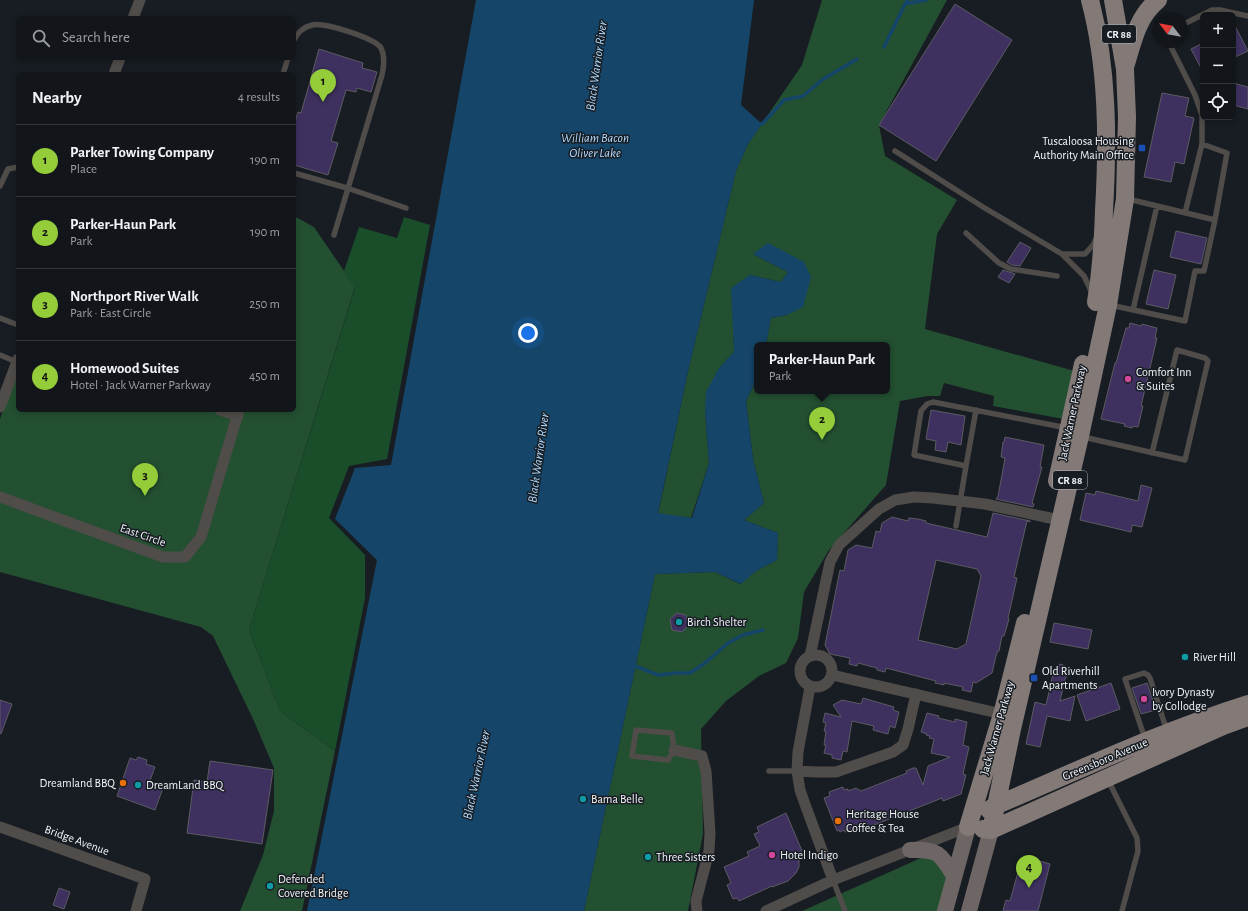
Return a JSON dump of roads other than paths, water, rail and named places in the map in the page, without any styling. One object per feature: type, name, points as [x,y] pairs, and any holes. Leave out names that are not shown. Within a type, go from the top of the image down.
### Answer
[{"type":"main road","name":"Jack Warner Parkway","points":[[1090,0],[1100,48],[1105,107],[1106,167],[1102,252],[1102,303]]},
{"type":"main road","name":"Jack Warner Parkway","points":[[969,911],[997,805],[1074,432],[1125,199],[1128,117],[1125,69],[1114,0]]},
{"type":"main road","points":[[1125,69],[1140,21],[1147,9],[1158,0]]},
{"type":"main road","name":"Jack Warner Parkway","points":[[945,911],[968,827],[1002,714],[1050,518],[1074,432]]},
{"type":"main road","name":"Greensboro Avenue","points":[[968,827],[997,805],[1035,788],[1170,732],[1248,704]]},
{"type":"main road","name":"Greensboro Avenue","points":[[968,827],[991,830],[1223,726],[1248,717]]},
{"type":"main road","name":"CR 88","points":[[1006,759],[1009,778],[1024,788],[1035,788]]},
{"type":"main road","points":[[910,850],[926,849],[934,851],[944,860],[954,876]]},
{"type":"street","points":[[134,16],[140,0]]},
{"type":"street","points":[[115,72],[119,60]]},
{"type":"street","points":[[0,407],[16,366]]},
{"type":"street","name":"East Circle","points":[[0,497],[164,556],[185,557],[201,537],[238,413]]},
{"type":"street","points":[[810,656],[830,562],[839,545],[879,509],[895,500],[914,497],[985,504],[1050,518]]},
{"type":"street","points":[[817,655],[827,659],[830,664],[832,675],[826,684],[821,687],[810,687],[802,681],[799,671],[802,661],[810,656],[817,655]]},
{"type":"street","points":[[832,675],[1002,714]]},
{"type":"street","points":[[810,687],[798,752],[797,770],[800,790],[833,880]]},
{"type":"street","points":[[797,770],[836,772],[893,752],[903,744],[916,694]]},
{"type":"street","points":[[674,750],[702,756],[706,771],[710,828],[709,851],[696,901],[696,911]]},
{"type":"street","name":"Bridge Avenue","points":[[0,826],[145,879],[136,911]]},
{"type":"street","name":"Greensboro Avenue","points":[[769,910],[833,880],[968,827]]},
{"type":"lane","points":[[1188,22],[1212,10],[1220,10],[1248,16]]},
{"type":"lane","points":[[296,37],[303,28],[319,24],[330,26],[371,40],[380,48],[384,65],[334,235]]},
{"type":"lane","points":[[1172,48],[1195,95],[1202,115],[1202,144],[1185,213]]},
{"type":"lane","points":[[284,72],[287,60]]},
{"type":"lane","points":[[895,151],[983,207],[1062,254],[1084,276],[1102,303],[1185,321],[1194,271],[1204,271],[1227,153],[1202,144]]},
{"type":"lane","points":[[0,186],[8,169],[16,167]]},
{"type":"lane","points":[[296,173],[406,208]]},
{"type":"lane","points":[[1125,199],[1215,220]]},
{"type":"lane","points":[[1133,310],[1157,206]]},
{"type":"lane","points":[[1062,254],[1085,254],[1093,245],[1104,227]]},
{"type":"lane","points":[[966,234],[1000,263],[1010,269],[1057,276]]},
{"type":"lane","points":[[0,318],[16,324]]},
{"type":"lane","points":[[966,466],[914,455],[921,411],[927,404],[933,402],[976,410],[1074,432],[1152,453],[1185,460],[1208,361],[1205,358],[1177,350],[1152,453]]},
{"type":"lane","points":[[0,355],[16,360]]},
{"type":"lane","points":[[956,526],[976,410]]},
{"type":"lane","points":[[1146,742],[1125,679],[1144,673],[1148,675],[1164,722],[1170,732]]},
{"type":"lane","points":[[636,730],[672,733],[674,750],[668,760],[632,756],[636,730]]},
{"type":"lane","points":[[769,771],[797,770]]},
{"type":"lane","points":[[1106,778],[1137,838],[1138,851],[1122,911]]},
{"type":"lane","points":[[833,880],[845,911]]},
{"type":"water","name":"William Bacon Oliver Lake","points":[[476,0],[754,0],[741,105],[762,124],[748,144],[736,171],[689,367],[658,513],[692,518],[709,463],[705,411],[706,392],[719,368],[734,352],[731,288],[750,275],[781,282],[788,272],[753,254],[768,243],[804,262],[811,277],[803,307],[787,315],[771,318],[767,342],[754,342],[754,384],[746,401],[753,459],[764,503],[744,520],[778,533],[777,560],[756,571],[741,584],[715,572],[655,574],[584,911],[307,911],[377,560],[335,519],[355,468],[391,465]]},
{"type":"waterway","points":[[884,47],[908,0]]},
{"type":"waterway","points":[[905,4],[926,0]]},
{"type":"waterway","points":[[759,124],[762,124],[784,100],[803,96],[822,80],[857,59]]},
{"type":"waterway","points":[[635,666],[658,675],[690,673],[705,663],[728,643],[743,635],[763,630]]},
{"type":"place","name":"Parker Towing Company","points":[[323,102]]},
{"type":"place","name":"Tuscaloosa Housing Authority Main Office","points":[[1142,148]]},
{"type":"place","name":"Comfort Inn & Suites","points":[[1128,379]]},
{"type":"place","name":"Parker-Haun Park","points":[[822,440]]},
{"type":"place","name":"Northport River Walk","points":[[145,496]]},
{"type":"place","name":"Birch Shelter","points":[[679,622]]},
{"type":"place","name":"River Hill","points":[[1185,657]]},
{"type":"place","name":"Old Riverhill Apartments","points":[[1034,678]]},
{"type":"place","name":"Ivory Dynasty by Collodge","points":[[1144,699]]},
{"type":"place","name":"Dreamland BBQ","points":[[123,783]]},
{"type":"place","name":"DreamLand BBQ","points":[[138,785]]},
{"type":"place","name":"Bama Belle","points":[[583,799]]},
{"type":"place","name":"Heritage House Coffee & Tea","points":[[838,821]]},
{"type":"place","name":"Hotel Indigo","points":[[772,855]]},
{"type":"place","name":"Three Sisters","points":[[648,857]]},
{"type":"place","name":"Defended Covered Bridge","points":[[270,886]]},
{"type":"place","name":"Homewood Suites","points":[[1029,888]]},
{"type":"water label","name":"Black Warrior River","points":[[597,66]]},
{"type":"water label","name":"Black Warrior River","points":[[539,458]]},
{"type":"water label","name":"Black Warrior River","points":[[477,775]]}]
